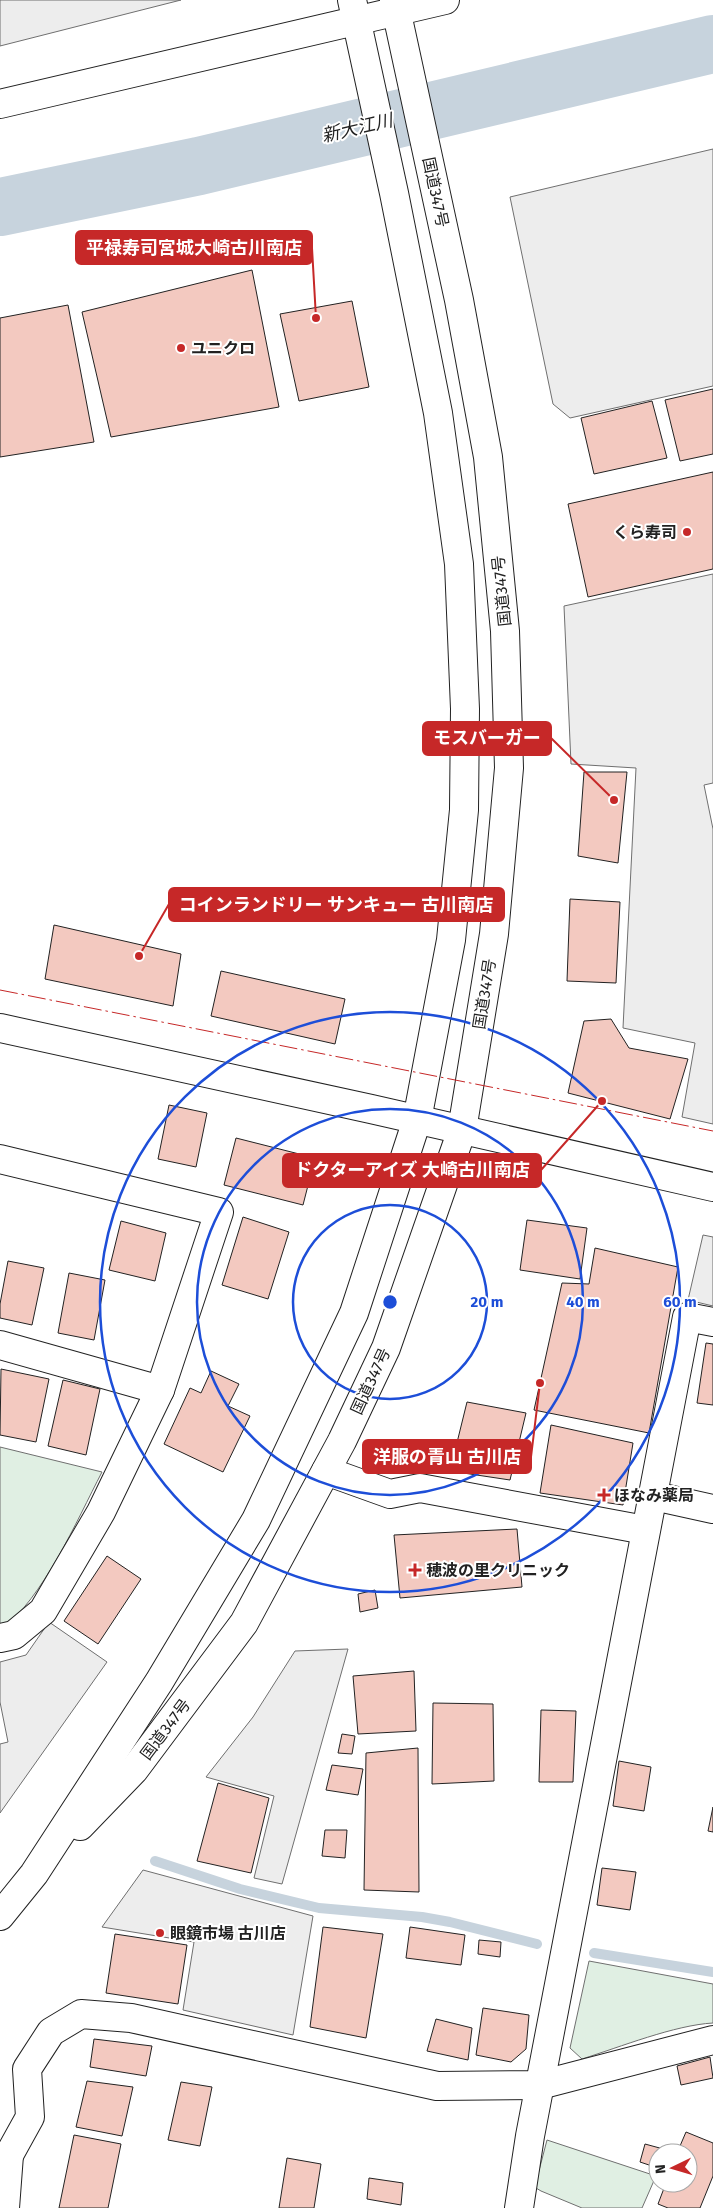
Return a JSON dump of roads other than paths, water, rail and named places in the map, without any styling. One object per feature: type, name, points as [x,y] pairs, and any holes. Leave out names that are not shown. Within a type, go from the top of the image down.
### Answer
[{"type":"main road","points":[[0,104],[354,10],[445,0]]},
{"type":"main road","name":"国道347号","points":[[0,1916],[34,1874],[134,1770],[244,1622],[342,1441],[386,1348],[462,1130],[494,934],[509,768],[505,631],[488,458],[459,300],[396,6]]},
{"type":"main road","name":"国道347号","points":[[34,1874],[159,1682],[256,1520],[354,1313],[417,1120],[450,940],[464,810],[465,709],[459,564],[438,413],[394,193],[354,10]]},
{"type":"main road","points":[[0,1028],[713,1187]]},
{"type":"main road","points":[[0,1159],[219,1212],[160,1390],[102,1512],[43,1611],[14,1635],[0,1638]]},
{"type":"main road","points":[[526,2205],[530,2136],[687,1317],[713,1322]]},
{"type":"main road","points":[[0,1345],[160,1390]]},
{"type":"main road","points":[[326,1471],[390,1494],[420,1488],[645,1530]]},
{"type":"main road","points":[[654,1496],[713,1509]]},
{"type":"main road","points":[[5,2208],[5,2157],[30,2117],[28,2069],[51,2032],[81,2014],[131,2018],[437,2086],[540,2084],[713,2040]]},
{"type":"waterway","name":"新大江川","points":[[0,207],[199,166],[713,44]]},
{"type":"waterway","points":[[155,1861],[240,1889],[319,1908],[422,1917],[450,1922],[537,1944]]},
{"type":"waterway","points":[[594,1953],[713,1972]]},
{"type":"place","name":"平禄寿司宮城大崎古川南店","points":[[316,318]]},
{"type":"place","name":"ユニクロ","points":[[181,348]]},
{"type":"place","name":"くら寿司","points":[[687,532]]},
{"type":"place","name":"モスバーガー","points":[[614,800]]},
{"type":"place","name":"コインランドリー サンキュー 古川南店","points":[[139,956]]},
{"type":"place","name":"ドクターアイズ 大崎古川南店","points":[[602,1101]]},
{"type":"place","name":"洋服の青山 古川店","points":[[540,1383]]},
{"type":"place","name":"ほなみ薬局","points":[[604,1495]]},
{"type":"place","name":"穂波の里クリニック","points":[[415,1570]]},
{"type":"place","name":"眼鏡市場 古川店","points":[[160,1933]]}]
